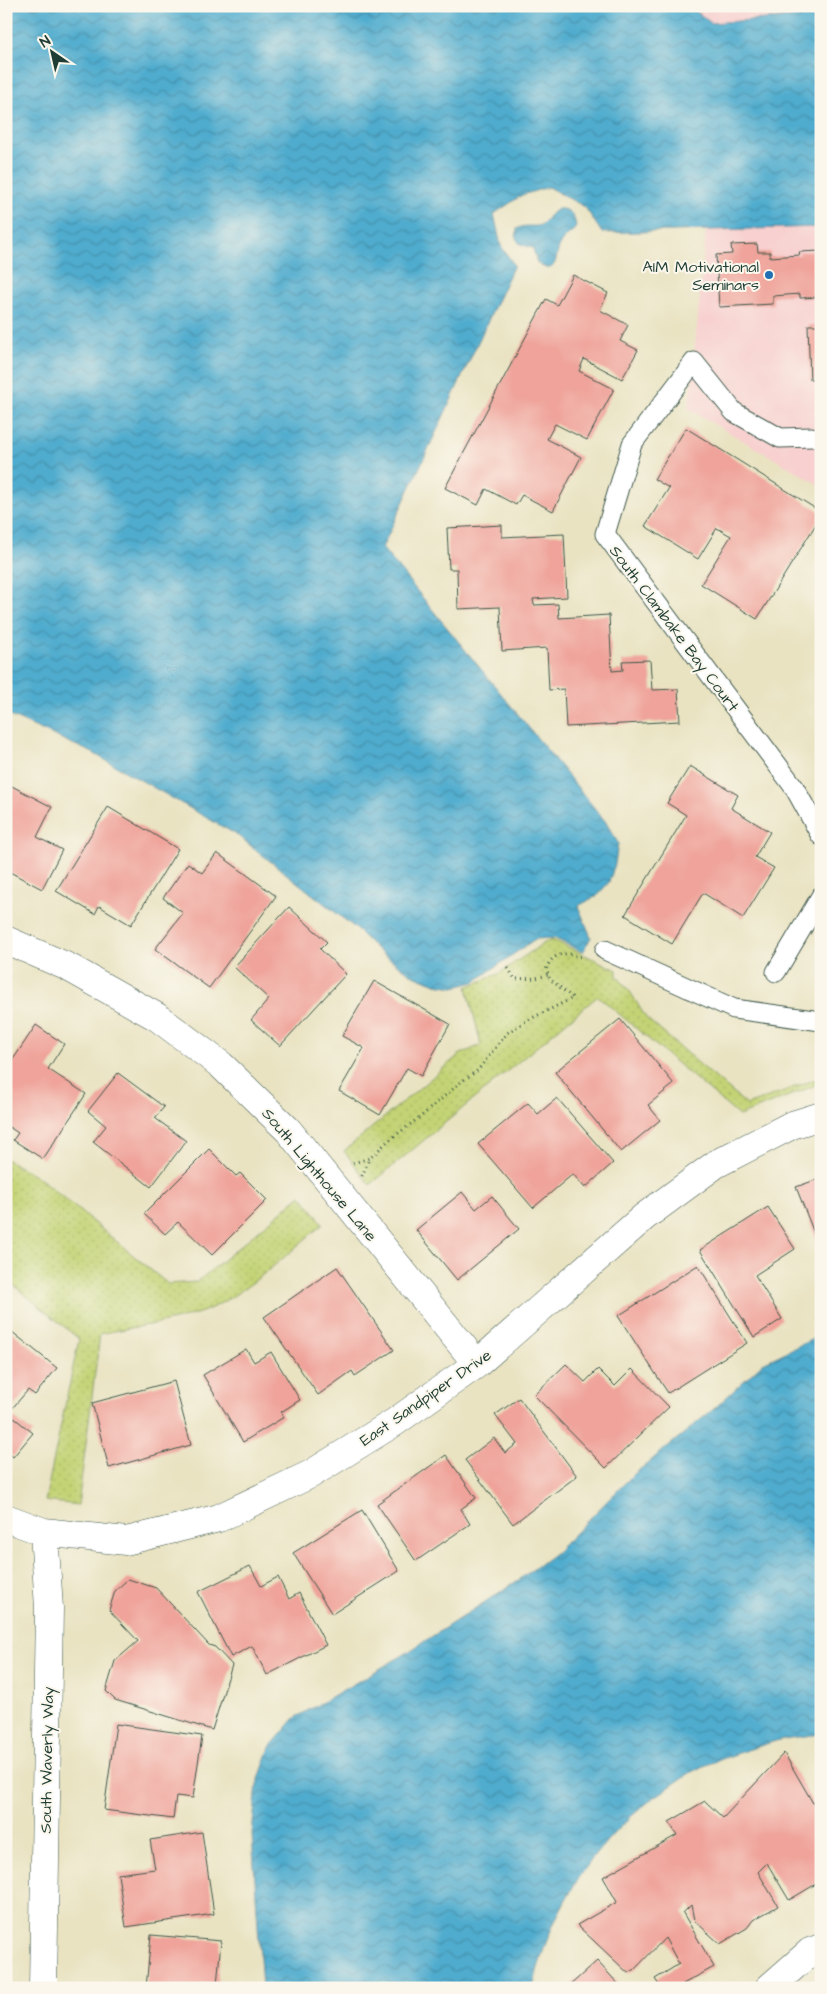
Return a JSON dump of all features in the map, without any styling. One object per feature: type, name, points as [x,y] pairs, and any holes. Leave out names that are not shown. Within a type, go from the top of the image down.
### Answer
[{"type":"street","name":"South Lighthouse Lane","points":[[6,940],[68,967],[157,1017],[221,1064],[288,1130],[477,1364]]},
{"type":"street","name":"East Sandpiper Drive","points":[[6,1518],[44,1532],[126,1541],[219,1518],[311,1474],[395,1422],[477,1364],[644,1217],[708,1170],[792,1125],[821,1116]]},
{"type":"street","name":"South Waverly Way","points":[[43,1988],[49,1608],[44,1532]]},
{"type":"street","points":[[770,1988],[810,1952],[821,1948]]},
{"type":"lane","name":"South Clambake Bay Court","points":[[812,437],[780,438],[734,412],[694,362],[632,444],[605,534],[794,787],[821,836]]},
{"type":"lane","points":[[776,972],[821,896]]},
{"type":"lane","points":[[605,950],[734,1009],[821,1021]]},
{"type":"path","points":[[326,1178],[377,1153],[388,1141],[478,1070],[508,1033],[528,1020],[573,998],[550,979],[546,970],[548,963],[562,953],[571,953],[583,958]]},
{"type":"path","points":[[508,968],[515,978],[536,978],[548,975]]},
{"type":"shaded area","points":[[689,6],[821,6],[821,15],[711,23]]},
{"type":"shaded area","points":[[821,227],[821,486],[689,409],[706,230]]},
{"type":"green space","points":[[553,940],[617,970],[617,976],[631,993],[646,1018],[747,1105],[821,1077],[821,1083],[739,1116],[598,996],[370,1185],[344,1151],[459,1055],[481,1045],[467,987],[498,974],[544,943]]},
{"type":"green space","points":[[6,1159],[42,1180],[168,1284],[197,1282],[301,1195],[323,1224],[250,1285],[218,1305],[190,1316],[100,1334],[78,1505],[45,1501],[79,1339],[6,1279]]},
{"type":"water","points":[[6,6],[689,6],[711,23],[821,15],[821,227],[602,233],[585,207],[548,187],[522,195],[494,214],[501,246],[514,265],[382,548],[605,821],[618,843],[615,864],[609,882],[597,896],[578,906],[591,937],[583,952],[554,938],[535,939],[474,982],[454,987],[436,984],[411,974],[380,952],[354,927],[237,835],[93,753],[6,714]]},
{"type":"water","points":[[558,209],[569,211],[576,227],[560,244],[553,266],[550,268],[544,267],[537,263],[533,248],[520,244],[516,238],[517,229],[524,226],[542,224]]},
{"type":"water","points":[[821,1335],[821,1734],[779,1740],[706,1765],[686,1776],[643,1806],[599,1850],[581,1874],[565,1901],[552,1929],[541,1958],[533,1988],[262,1988],[252,1834],[257,1785],[270,1747],[295,1718],[405,1654],[520,1579],[555,1553],[632,1476],[715,1408],[763,1363]]},
{"type":"building","name":"AIM Motivational Seminars","points":[[757,244],[758,252],[770,252],[770,257],[800,255],[799,252],[821,251],[821,297],[800,298],[800,294],[773,296],[773,304],[719,307],[716,255],[732,254],[731,245]]},
{"type":"building","points":[[573,275],[608,293],[600,310],[628,325],[620,341],[638,350],[622,379],[584,359],[579,371],[614,389],[587,440],[555,424],[547,439],[581,457],[553,511],[522,495],[516,505],[486,489],[478,505],[445,488],[546,299],[557,305]]},
{"type":"building","points":[[808,325],[821,325],[821,380],[810,380]]},
{"type":"building","points":[[686,428],[821,512],[821,516],[757,619],[701,584],[731,536],[717,528],[698,559],[645,526],[669,488],[654,479]]},
{"type":"building","points":[[502,525],[502,537],[564,534],[567,597],[533,599],[534,605],[558,604],[559,618],[609,615],[612,671],[623,670],[622,661],[650,660],[652,690],[678,689],[680,721],[566,727],[564,689],[549,690],[547,648],[502,651],[500,607],[458,609],[457,569],[449,569],[447,528]]},
{"type":"building","points":[[690,766],[738,795],[731,808],[770,832],[755,857],[774,868],[743,918],[703,893],[672,944],[625,915],[686,815],[667,803]]},
{"type":"building","points":[[6,783],[52,807],[37,837],[62,850],[42,889],[6,870]]},
{"type":"building","points":[[108,807],[178,849],[131,925],[99,906],[95,914],[56,891]]},
{"type":"building","points":[[217,853],[276,896],[209,988],[155,949],[183,913],[163,898],[188,863],[202,873]]},
{"type":"building","points":[[289,907],[327,942],[320,949],[346,974],[280,1046],[251,1020],[269,999],[234,967]]},
{"type":"building","points":[[374,981],[450,1024],[421,1076],[407,1068],[380,1115],[339,1091],[364,1048],[342,1036]]},
{"type":"building","points":[[620,1019],[674,1084],[648,1105],[660,1120],[621,1152],[555,1072]]},
{"type":"building","points":[[36,1025],[64,1044],[48,1069],[86,1094],[43,1159],[13,1140],[18,1133],[6,1125],[6,1070]]},
{"type":"building","points":[[118,1073],[164,1107],[155,1118],[186,1141],[151,1187],[93,1142],[106,1126],[88,1111]]},
{"type":"building","points":[[557,1098],[613,1163],[585,1188],[573,1174],[533,1208],[478,1144],[528,1103],[538,1114]]},
{"type":"building","points":[[209,1149],[236,1176],[240,1173],[267,1200],[212,1255],[178,1222],[165,1234],[144,1214]]},
{"type":"building","points":[[821,1178],[821,1251],[796,1187]]},
{"type":"building","points":[[462,1192],[476,1209],[492,1196],[519,1229],[457,1280],[416,1230]]},
{"type":"building","points":[[768,1207],[795,1249],[755,1275],[782,1319],[754,1337],[700,1250]]},
{"type":"building","points":[[698,1265],[747,1343],[668,1393],[618,1316]]},
{"type":"building","points":[[337,1267],[394,1350],[355,1376],[352,1371],[318,1395],[264,1317]]},
{"type":"building","points":[[6,1327],[57,1368],[35,1395],[28,1390],[8,1413],[33,1433],[13,1457],[6,1451]]},
{"type":"building","points":[[246,1349],[254,1362],[271,1352],[300,1400],[281,1412],[284,1417],[243,1442],[203,1375]]},
{"type":"building","points":[[566,1364],[585,1382],[598,1369],[615,1386],[632,1369],[669,1407],[606,1468],[534,1395]]},
{"type":"building","points":[[174,1381],[191,1445],[109,1468],[92,1403]]},
{"type":"building","points":[[519,1398],[577,1476],[513,1524],[465,1460],[494,1438],[505,1453],[517,1444],[495,1415]]},
{"type":"building","points":[[446,1455],[476,1498],[461,1509],[470,1524],[416,1561],[377,1504]]},
{"type":"building","points":[[362,1510],[399,1571],[332,1614],[293,1553]]},
{"type":"building","points":[[250,1566],[261,1586],[278,1577],[289,1599],[299,1593],[326,1645],[267,1675],[252,1646],[231,1657],[198,1592]]},
{"type":"building","points":[[128,1579],[156,1588],[209,1645],[215,1647],[232,1665],[212,1730],[115,1700],[106,1691],[115,1661],[138,1641],[109,1610],[115,1591]]},
{"type":"building","points":[[116,1724],[202,1736],[193,1798],[176,1796],[173,1819],[104,1810]]},
{"type":"building","points":[[784,1753],[821,1817],[821,1881],[789,1900],[767,1863],[758,1872],[778,1906],[753,1920],[747,1928],[720,1944],[694,1920],[691,1905],[683,1913],[714,1967],[683,1984],[685,1988],[661,1988],[655,1979],[679,1964],[665,1938],[634,1970],[628,1973],[577,1925],[617,1902],[603,1877],[677,1835],[669,1822],[705,1801],[723,1818]]},
{"type":"building","points":[[202,1832],[214,1914],[126,1927],[118,1874],[155,1869],[150,1840]]},
{"type":"building","points":[[151,1935],[221,1941],[217,1985],[202,1983],[201,1988],[146,1988]]},
{"type":"building","points":[[597,1961],[622,1988],[567,1988]]},
{"type":"place","name":"AIM Motivational Seminars","points":[[769,275]]}]
